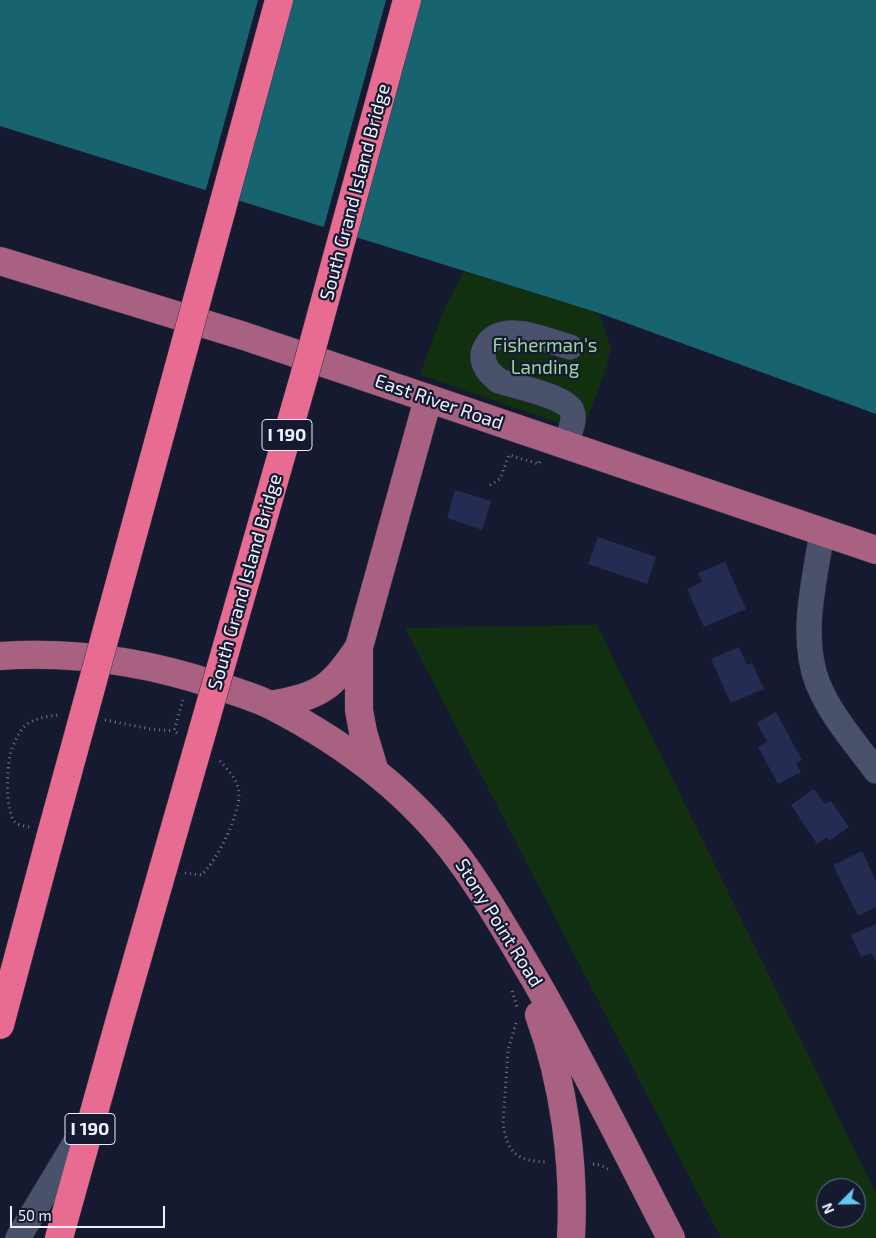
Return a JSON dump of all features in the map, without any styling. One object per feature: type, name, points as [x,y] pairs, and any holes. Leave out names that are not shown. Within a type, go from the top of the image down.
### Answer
[{"type":"highway","points":[[0,1026],[279,0]]},
{"type":"highway","name":"South Grand Island Bridge","points":[[95,1110],[309,359],[407,0]]},
{"type":"highway","name":"I 190","points":[[59,1238],[95,1110]]},
{"type":"main road","name":"East River Road","points":[[0,260],[244,336],[876,550]]},
{"type":"main road","points":[[375,772],[363,732],[359,710],[359,647],[428,399]]},
{"type":"main road","points":[[270,705],[295,701],[322,690],[346,668],[359,647]]},
{"type":"main road","name":"Stony Point Road","points":[[0,656],[50,654],[91,657],[183,674],[270,705],[350,753],[375,772],[410,803],[434,828],[459,858],[482,891],[582,1065],[671,1238]]},
{"type":"main road","points":[[513,943],[551,1046],[560,1088],[566,1124],[571,1197],[570,1238]]},
{"type":"street","points":[[565,445],[573,422],[572,410],[568,404],[558,399],[499,381],[492,376],[486,367],[483,356],[485,346],[492,339],[507,332],[518,333],[570,348]]},
{"type":"street","points":[[822,532],[809,620],[811,656],[818,684],[850,736],[876,771]]},
{"type":"street","points":[[18,1238],[95,1110]]},
{"type":"path","points":[[490,485],[500,479],[506,462]]},
{"type":"path","points":[[509,984],[517,1008]]},
{"type":"path","points":[[517,1016],[508,1050],[503,1124],[505,1135],[508,1144],[520,1158],[528,1161],[553,1162]]},
{"type":"path","points":[[586,1163],[600,1165],[611,1173]]},
{"type":"green space","name":"Fisherman's Landing","points":[[464,271],[599,313],[611,349],[583,431],[420,375],[443,312]]},
{"type":"green space","points":[[597,625],[876,1193],[876,1238],[721,1238],[405,628]]},
{"type":"shaded area","points":[[0,0],[876,0],[876,414],[599,313],[0,126]]},
{"type":"pier","points":[[258,0],[292,0],[236,203],[205,193]]},
{"type":"pier","points":[[386,0],[421,0],[356,240],[323,230]]},
{"type":"building","points":[[455,490],[491,501],[482,530],[447,518]]},
{"type":"building","points":[[598,537],[656,557],[647,584],[588,564]]},
{"type":"building","points":[[725,562],[746,609],[704,627],[687,589],[702,582],[698,573]]},
{"type":"building","points":[[739,647],[747,665],[752,663],[764,689],[731,703],[711,659]]},
{"type":"building","points":[[776,712],[802,760],[796,763],[801,772],[778,784],[758,747],[767,742],[757,723]]},
{"type":"building","points":[[814,789],[825,804],[831,801],[849,827],[829,841],[827,837],[817,844],[791,805]]},
{"type":"building","points":[[862,851],[876,881],[876,907],[858,916],[833,865]]},
{"type":"building","points":[[876,924],[876,961],[872,953],[861,957],[851,935]]}]
